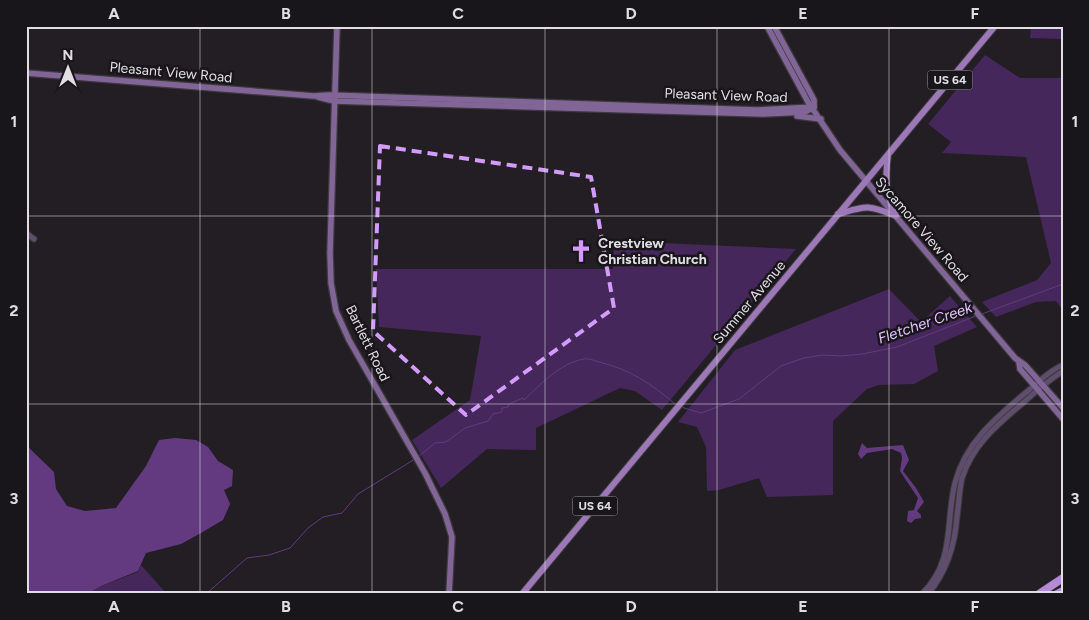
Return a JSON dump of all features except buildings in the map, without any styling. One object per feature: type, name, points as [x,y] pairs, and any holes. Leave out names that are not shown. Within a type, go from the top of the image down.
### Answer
[{"type":"highway","points":[[1040,594],[1063,578]]},
{"type":"highway","points":[[1057,594],[1063,591]]},
{"type":"main road","name":"Bartlett Road","points":[[337,26],[330,253],[331,283],[336,311],[349,340],[425,473],[445,514],[452,537],[449,594]]},
{"type":"main road","name":"Sycamore View Road","points":[[766,26],[808,102],[814,107],[840,150],[864,181],[896,216],[1018,362],[1025,365],[1063,419]]},
{"type":"main road","name":"Sycamore View Road","points":[[774,26],[814,100],[814,107]]},
{"type":"main road","name":"Summer Avenue","points":[[522,594],[995,26]]},
{"type":"main road","name":"Pleasant View Road","points":[[26,73],[334,98],[757,110],[814,107]]},
{"type":"main road","name":"Pleasant View Road","points":[[657,108],[783,114],[805,112],[814,107]]},
{"type":"main road","points":[[783,114],[821,119]]},
{"type":"main road","points":[[888,155],[885,180],[887,194],[896,216]]},
{"type":"main road","points":[[838,214],[861,207],[871,207],[896,216]]},
{"type":"main road","name":"Sycamore View Road","points":[[1038,386],[1063,408]]},
{"type":"street","points":[[26,232],[34,239]]},
{"type":"street","points":[[928,594],[941,577],[949,558],[955,537],[962,478],[973,454],[983,439],[999,422],[1063,364]]},
{"type":"street","points":[[922,594],[937,573],[943,560],[950,531],[956,482],[968,453],[982,432],[1038,386],[1063,371]]},
{"type":"highlighted area","points":[[380,146],[591,177],[614,308],[466,415],[373,331]]},
{"type":"shaded area","points":[[1031,26],[1063,26],[1063,39],[1030,38]]},
{"type":"shaded area","points":[[985,55],[1020,78],[1063,78],[1063,311],[1056,301],[1036,302],[996,317],[982,302],[1037,280],[1051,263],[1026,157],[942,153],[951,142],[928,124]]},
{"type":"shaded area","points":[[614,241],[796,249],[662,410],[635,391],[620,388],[536,428],[536,450],[487,449],[441,488],[412,440],[470,400],[481,336],[379,327],[376,269],[613,269]]},
{"type":"shaded area","points":[[889,289],[921,322],[950,296],[977,327],[934,346],[938,371],[914,384],[879,385],[867,389],[833,421],[833,495],[767,497],[759,478],[719,490],[707,491],[706,447],[697,427],[678,422],[735,350]]},
{"type":"shaded area","points":[[175,438],[196,440],[208,447],[218,461],[233,470],[232,486],[224,490],[230,504],[223,520],[181,544],[146,553],[138,571],[101,586],[87,594],[26,594],[26,445],[54,472],[56,489],[67,506],[85,511],[116,508],[146,466],[159,440]]},
{"type":"shaded area","points":[[862,443],[867,448],[903,445],[909,460],[903,471],[924,502],[917,511],[921,518],[915,519],[911,523],[907,521],[908,511],[914,510],[918,498],[900,471],[901,453],[892,449],[867,453],[861,459],[858,454]]},
{"type":"shaded area","points":[[141,565],[167,594],[87,594],[101,586],[138,572]]},
{"type":"waterway","name":"Fletcher Creek","points":[[982,314],[1063,284]]},
{"type":"waterway","name":"Fletcher Creek","points":[[681,407],[701,413],[739,399],[781,366],[804,358],[823,355],[862,354],[897,347],[976,316]]},
{"type":"waterway","name":"Fletcher Creek","points":[[418,457],[435,443],[446,442],[465,428],[488,421],[493,414],[502,412],[502,408],[508,407],[509,404],[523,398],[524,400],[559,370],[575,361],[584,359],[610,365],[630,373],[658,390],[675,404]]},
{"type":"waterway","name":"Fletcher Creek","points":[[206,594],[247,558],[269,555],[290,548],[308,528],[323,517],[342,513],[358,494],[415,459]]},
{"type":"place","name":"Crestview Christian Church","points":[[581,251]]}]
